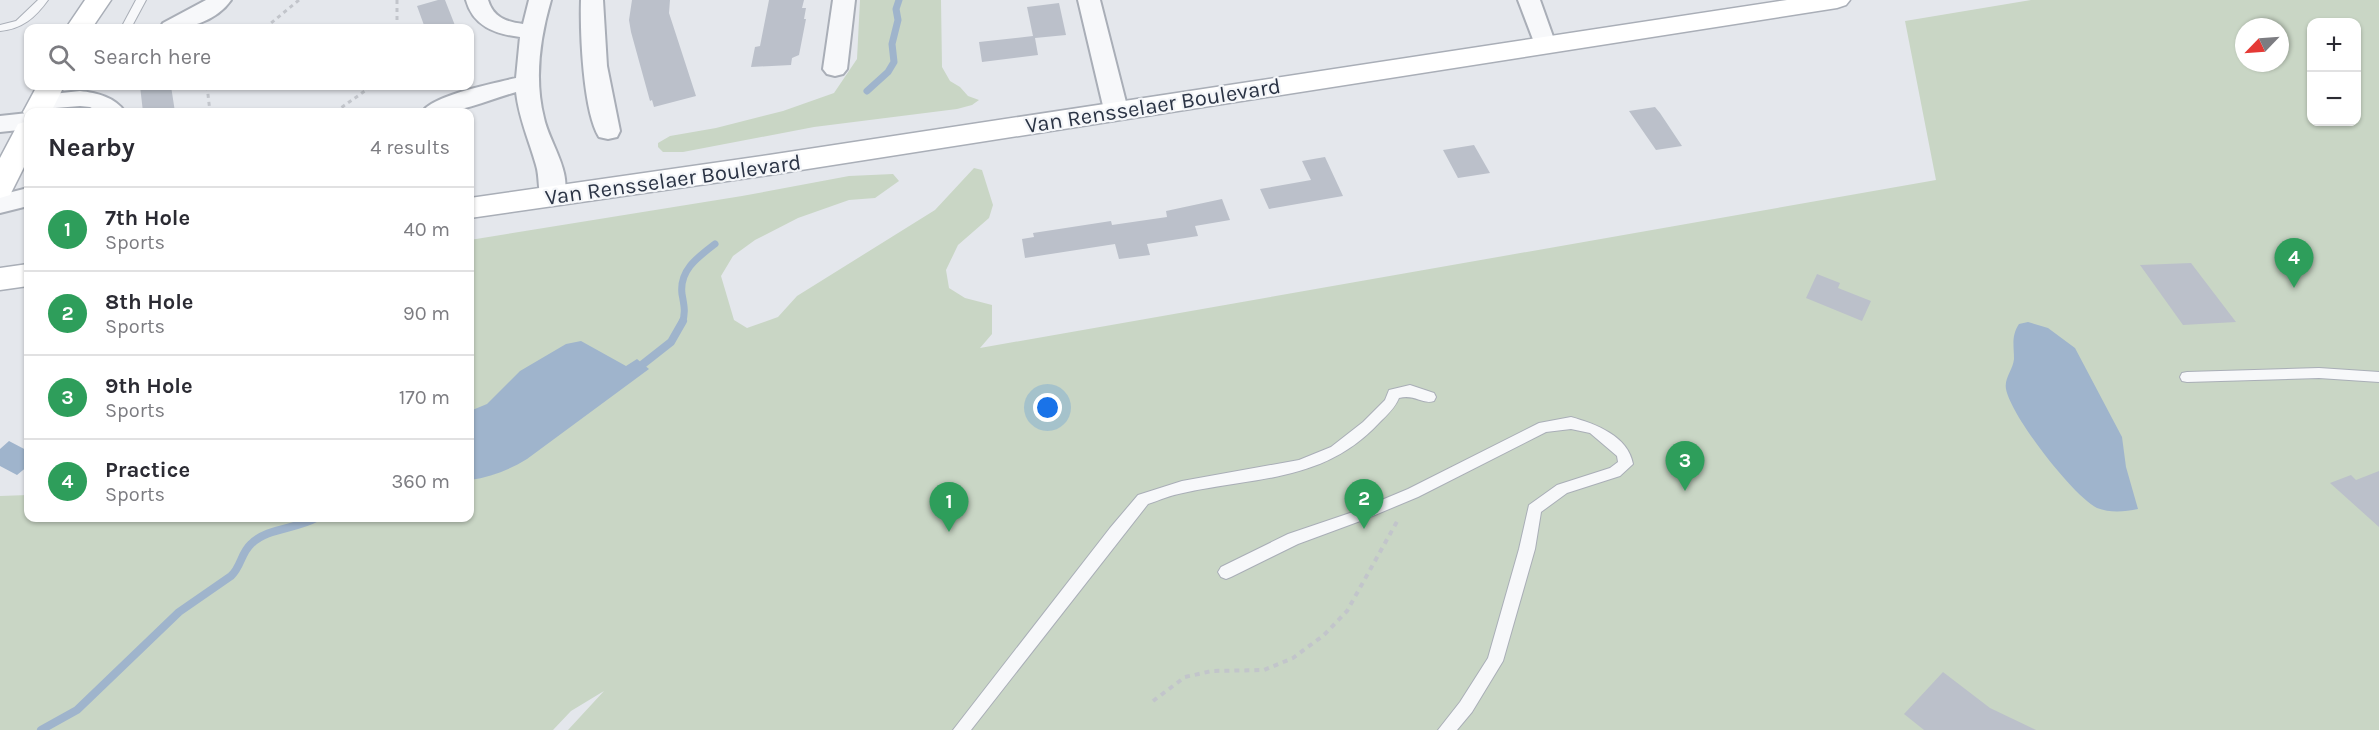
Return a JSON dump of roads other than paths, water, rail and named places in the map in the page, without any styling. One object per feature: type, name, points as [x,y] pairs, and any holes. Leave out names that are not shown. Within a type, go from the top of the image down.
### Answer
[{"type":"main road","points":[[83,24],[98,0]]},
{"type":"main road","name":"Van Rensselaer Boulevard","points":[[474,207],[769,165],[1837,0]]},
{"type":"main road","points":[[0,188],[24,138]]},
{"type":"main road","points":[[0,279],[24,276]]},
{"type":"street","points":[[179,24],[220,0]]},
{"type":"street","points":[[477,0],[480,11],[490,22],[517,30],[533,31]]},
{"type":"street","points":[[540,0],[533,31],[528,82],[532,120],[552,170],[552,196]]},
{"type":"street","points":[[592,0],[591,28],[594,66],[608,131]]},
{"type":"street","points":[[835,69],[844,0]]},
{"type":"street","points":[[1089,0],[1116,110]]},
{"type":"street","points":[[1528,0],[1545,45]]},
{"type":"street","points":[[443,108],[469,97],[528,82]]},
{"type":"street","points":[[40,105],[86,99],[101,103],[107,108]]},
{"type":"street","points":[[0,124],[24,113]]},
{"type":"street","points":[[0,204],[24,198]]},
{"type":"lane","points":[[0,28],[23,22],[44,0]]},
{"type":"lane","points":[[128,24],[141,0]]},
{"type":"lane","points":[[2187,378],[2319,373],[2379,378]]},
{"type":"lane","points":[[960,730],[1115,532],[1143,500],[1182,487],[1300,466],[1336,452],[1368,426],[1390,403],[1395,394],[1410,390],[1429,397]]},
{"type":"lane","points":[[1226,572],[1293,539],[1413,493],[1544,427],[1570,423],[1594,429],[1624,453],[1626,464],[1615,472],[1562,489],[1534,509],[1527,549],[1495,661],[1466,706],[1446,730]]},
{"type":"water","points":[[2028,322],[2048,328],[2075,348],[2122,437],[2126,467],[2138,509],[2107,511],[2086,501],[2044,454],[2019,417],[2010,401],[2006,385],[2014,359],[2015,333],[2019,324]]},
{"type":"water","points":[[581,341],[626,366],[637,359],[649,369],[527,459],[500,472],[474,479],[474,409],[487,404],[520,371],[566,344]]},
{"type":"water","points":[[9,441],[24,449],[24,469],[17,475],[0,466],[0,449]]},
{"type":"waterway","points":[[867,91],[888,72],[894,62],[892,44],[898,20],[896,9],[899,0]]},
{"type":"waterway","points":[[682,323],[684,278],[691,265],[715,244]]},
{"type":"waterway","points":[[643,364],[671,342],[682,323]]},
{"type":"waterway","points":[[41,730],[77,710],[179,612],[231,576],[251,544],[265,535],[308,522]]},
{"type":"place","name":"Practice","points":[[2294,288]]},
{"type":"place","name":"9th Hole","points":[[1685,491]]},
{"type":"place","name":"8th Hole","points":[[1364,529]]},
{"type":"place","name":"7th Hole","points":[[949,532]]}]
